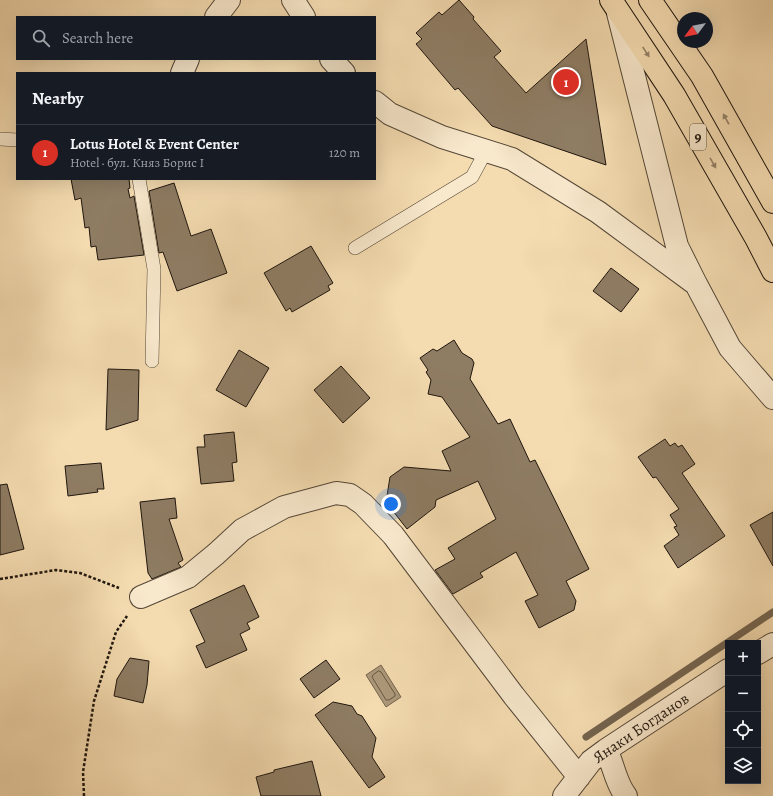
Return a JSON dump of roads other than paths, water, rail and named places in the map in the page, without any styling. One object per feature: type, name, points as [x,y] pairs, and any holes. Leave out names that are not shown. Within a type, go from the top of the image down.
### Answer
[{"type":"highway","name":"9","points":[[650,0],[702,76],[773,202]]},
{"type":"highway","name":"9","points":[[614,4],[674,95],[756,238],[773,271]]},
{"type":"street","points":[[217,16],[229,0]]},
{"type":"street","points":[[294,0],[303,16]]},
{"type":"street","points":[[614,4],[677,246],[730,348],[773,398]]},
{"type":"street","points":[[182,72],[188,60]]},
{"type":"street","points":[[332,60],[343,72]]},
{"type":"street","points":[[376,103],[390,114],[442,137],[512,159],[598,212],[696,284]]},
{"type":"street","points":[[141,597],[188,577],[242,530],[284,508],[336,493],[350,495],[363,504],[393,535],[514,696],[579,777]]},
{"type":"street","points":[[761,651],[773,644]]},
{"type":"street","name":"Янаки Богданов","points":[[564,796],[591,762],[606,750],[725,672]]},
{"type":"street","points":[[606,750],[611,759],[615,776],[626,796]]},
{"type":"lane","points":[[0,139],[16,140]]},
{"type":"lane","points":[[355,248],[472,177],[486,151]]},
{"type":"lane","points":[[139,180],[154,269],[152,361]]},
{"type":"water","points":[[381,665],[401,697],[386,707],[366,675]]},
{"type":"waterway","points":[[586,737],[773,612]]},
{"type":"place","name":"Lotus Hotel & Event Center","points":[[566,82]]}]
